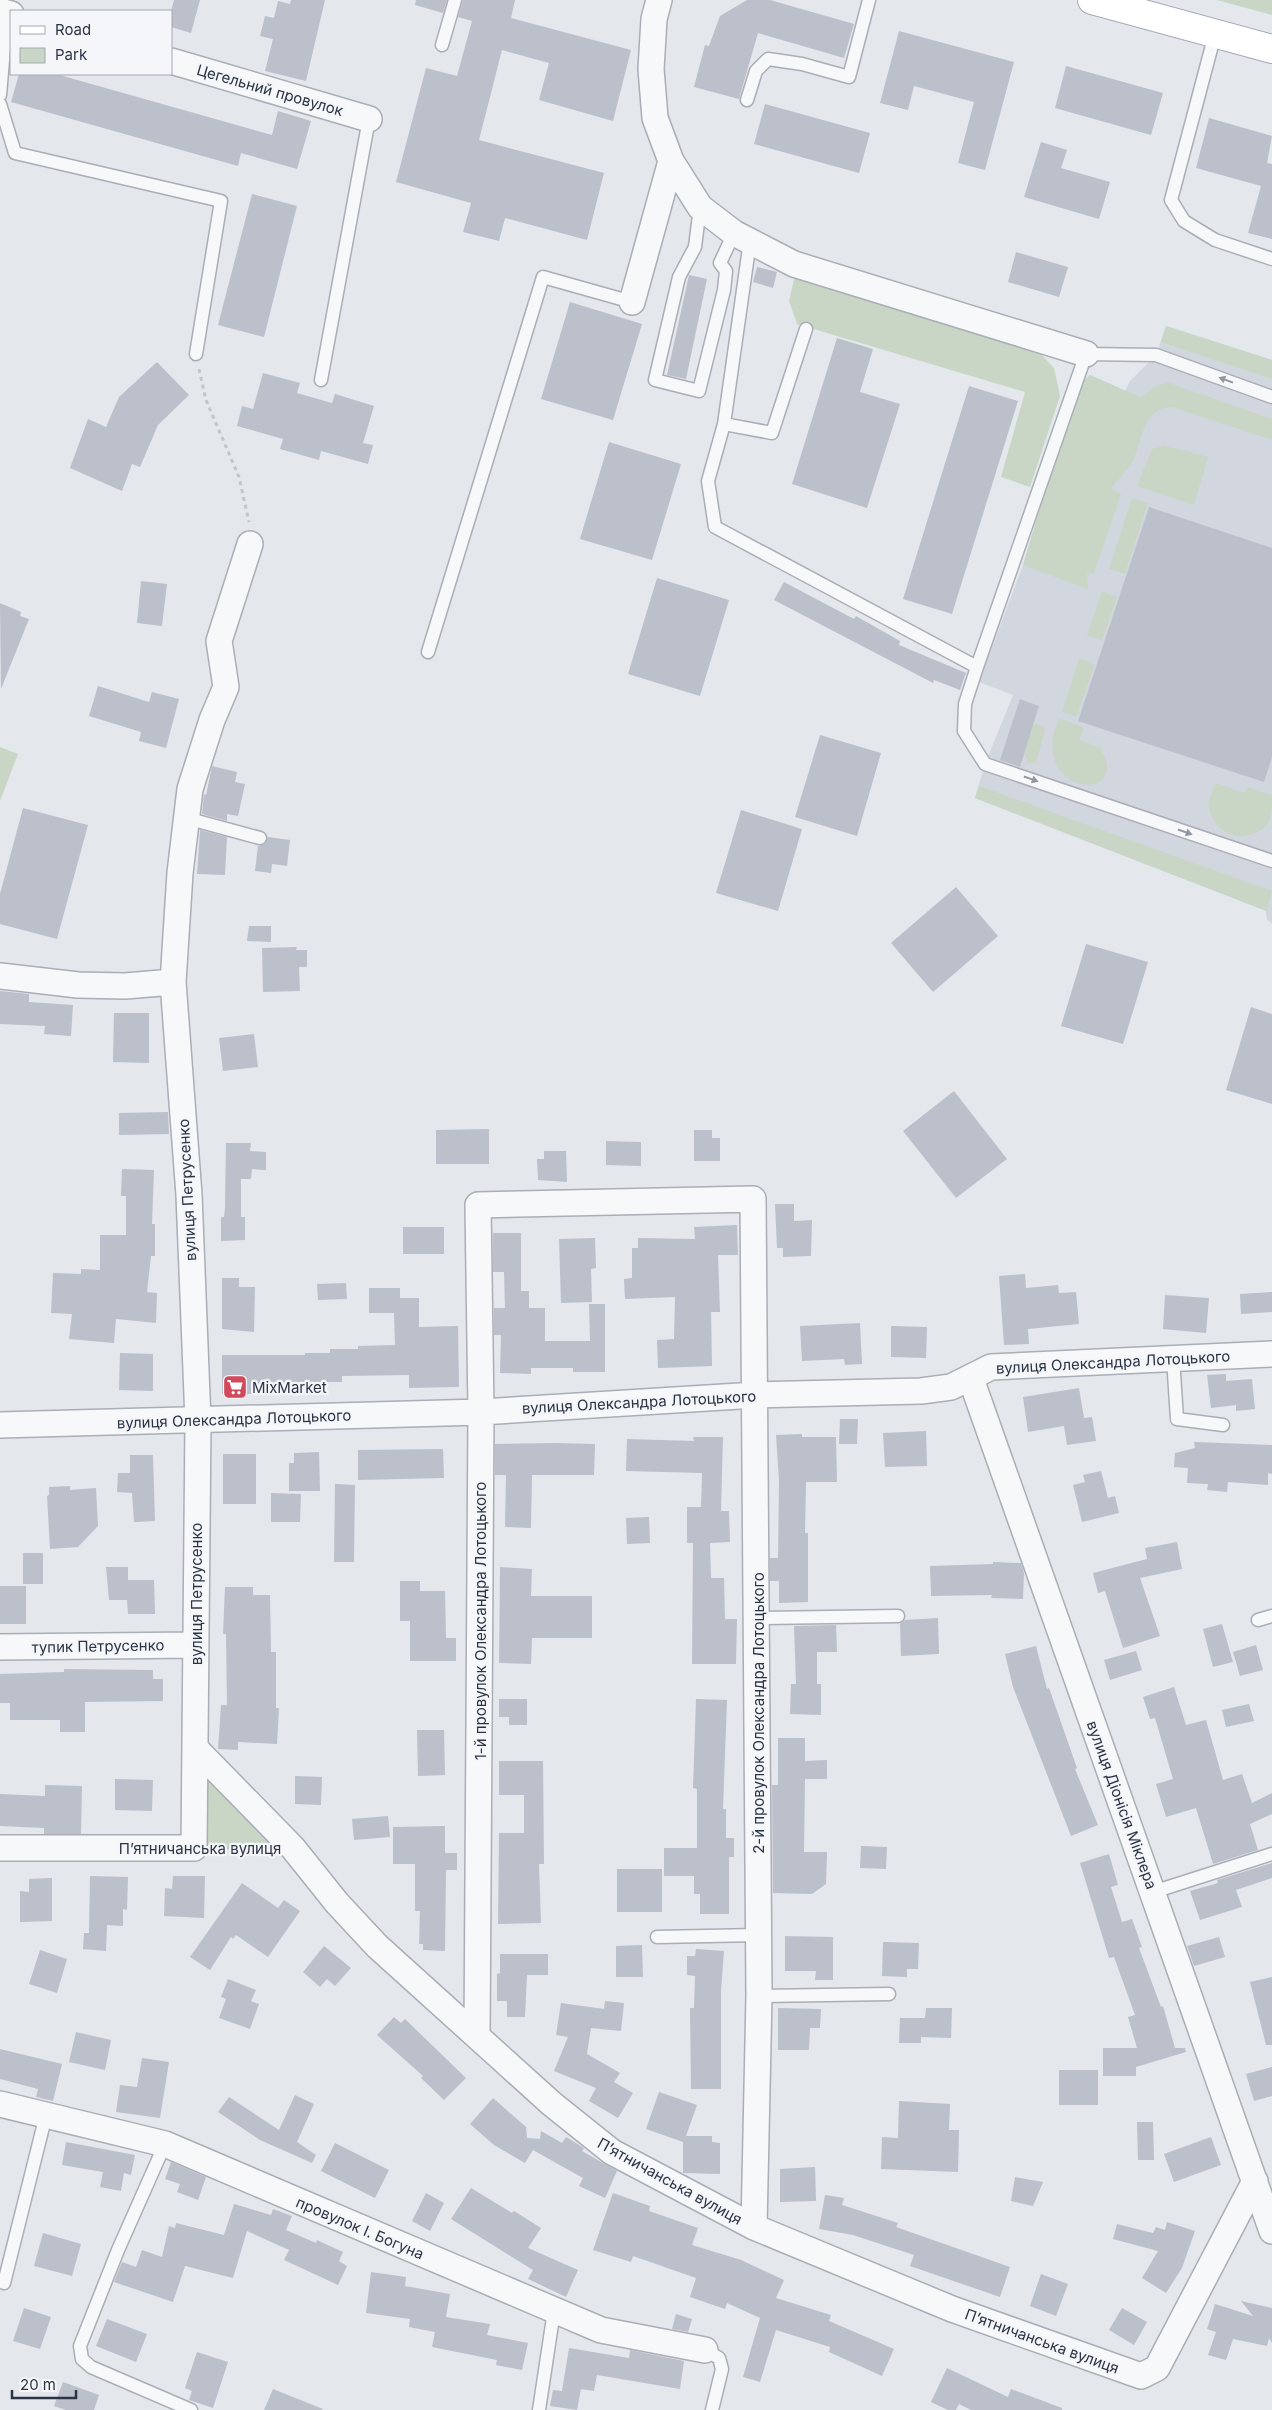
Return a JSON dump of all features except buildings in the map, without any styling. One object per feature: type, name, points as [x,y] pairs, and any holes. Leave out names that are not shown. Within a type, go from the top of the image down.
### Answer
[{"type":"main road","points":[[1092,0],[1272,49]]},
{"type":"street","points":[[659,0],[654,19],[651,69],[655,118],[671,161],[700,207],[742,237],[794,264],[1086,354]]},
{"type":"street","name":"Цегельний провулок","points":[[172,61],[369,119]]},
{"type":"street","points":[[632,302],[671,161]]},
{"type":"street","name":"вулиця Петрусенко","points":[[194,1848],[198,1421],[189,1195],[173,982],[190,789],[212,720],[226,687],[219,641],[250,544]]},
{"type":"street","points":[[0,976],[78,986],[125,986],[173,982]]},
{"type":"street","name":"2-й провулок Олександра Лотоцького","points":[[478,1205],[753,1198],[758,1618],[759,1996],[754,2227]]},
{"type":"street","name":"1-й провулок Олександра Лотоцького","points":[[477,2036],[481,1412],[478,1205]]},
{"type":"street","name":"вулиця Олександра Лотоцького","points":[[0,1425],[481,1412],[756,1395],[921,1391],[951,1387],[971,1379],[991,1367],[1272,1354]]},
{"type":"street","name":"вулиця Діонісія Міклера","points":[[971,1379],[1272,2231]]},
{"type":"street","name":"тупик Петрусенко","points":[[0,1647],[196,1645]]},
{"type":"street","points":[[196,1749],[292,1848]]},
{"type":"street","name":"Пʼятничанська вулиця","points":[[0,1848],[194,1848]]},
{"type":"street","name":"Пʼятничанська вулиця","points":[[292,1848],[337,1903],[377,1946],[572,2122],[612,2152],[754,2227],[952,2309],[1141,2376],[1157,2368],[1255,2181]]},
{"type":"street","name":"провулок І. Богуна","points":[[0,2104],[165,2144],[601,2330],[705,2350]]},
{"type":"lane","points":[[442,46],[455,0]]},
{"type":"lane","points":[[747,100],[756,71],[768,59],[802,64],[849,77],[870,0]]},
{"type":"lane","points":[[0,95],[6,13]]},
{"type":"lane","points":[[1215,34],[1171,200],[1184,222],[1215,240],[1272,258]]},
{"type":"lane","points":[[0,104],[15,153],[221,200],[196,354]]},
{"type":"lane","points":[[321,380],[369,119]]},
{"type":"lane","points":[[700,207],[695,247],[679,278],[655,380],[699,391],[724,290],[726,271],[720,263],[742,237]]},
{"type":"lane","points":[[742,237],[724,424],[708,481],[715,527],[977,667]]},
{"type":"lane","points":[[428,652],[544,277],[632,302]]},
{"type":"lane","points":[[724,424],[772,433],[806,329]]},
{"type":"lane","points":[[1272,396],[1156,355],[1086,354],[965,704],[964,731],[985,764],[1272,861]]},
{"type":"lane","points":[[186,818],[260,838]]},
{"type":"lane","points":[[1173,1358],[1177,1420],[1223,1425]]},
{"type":"lane","points":[[758,1618],[898,1616]]},
{"type":"lane","points":[[1258,1620],[1272,1616]]},
{"type":"lane","points":[[1153,1892],[1272,1854]]},
{"type":"lane","points":[[657,1937],[758,1936]]},
{"type":"lane","points":[[759,1996],[890,1994]]},
{"type":"lane","points":[[4,2283],[46,2115]]},
{"type":"lane","points":[[165,2144],[118,2250],[80,2346],[82,2359],[92,2367],[191,2410]]},
{"type":"lane","points":[[539,2410],[554,2311]]},
{"type":"lane","name":"провулок І. Богуна","points":[[705,2350],[719,2358],[722,2369],[712,2410]]},
{"type":"path","points":[[196,354],[206,400],[239,477],[248,517],[250,544]]},
{"type":"path","name":"Пʼятничанська вулиця","points":[[194,1848],[292,1848]]},
{"type":"shaded area","points":[[1166,326],[1272,360],[1272,923],[1267,920],[1266,911],[975,798],[985,764],[1013,695],[979,682],[1023,565],[1076,388],[1090,375],[1125,391],[1130,381],[1156,355]]},
{"type":"green space","points":[[1217,0],[1272,0],[1272,15]]},
{"type":"green space","points":[[795,276],[1041,354],[1054,368],[1060,396],[1030,487],[1001,477],[1025,392],[797,324],[789,301]]},
{"type":"green space","points":[[1166,326],[1272,360],[1272,379],[1161,342]]},
{"type":"green space","points":[[1090,375],[1140,397],[1147,394],[1150,389],[1166,382],[1272,419],[1272,440],[1172,407],[1154,413],[1145,426],[1133,460],[1111,489],[1121,494],[1094,573],[1087,574],[1088,589],[1023,565],[1076,388]]},
{"type":"green space","points":[[1164,445],[1208,457],[1194,505],[1137,486],[1152,449]]},
{"type":"green space","points":[[1132,498],[1148,503],[1125,574],[1109,569]]},
{"type":"green space","points":[[1102,591],[1117,598],[1102,640],[1087,635]]},
{"type":"green space","points":[[1079,658],[1095,665],[1076,717],[1062,712]]},
{"type":"green space","points":[[1059,718],[1084,728],[1079,740],[1100,747],[1107,766],[1103,779],[1095,784],[1083,785],[1071,780],[1061,771],[1054,758],[1053,740]]},
{"type":"green space","points":[[1034,724],[1042,725],[1045,729],[1036,763],[1028,763],[1024,752]]},
{"type":"green space","points":[[0,747],[18,754],[0,801]]},
{"type":"green space","points":[[1215,783],[1244,793],[1247,787],[1272,795],[1268,824],[1258,832],[1245,836],[1237,836],[1223,831],[1213,819],[1208,804]]},
{"type":"green space","points":[[979,786],[1272,891],[1267,911],[975,798]]},
{"type":"green space","points":[[196,1749],[293,1848],[194,1848]]},
{"type":"place","name":"MixMarket","points":[[235,1387]]}]
